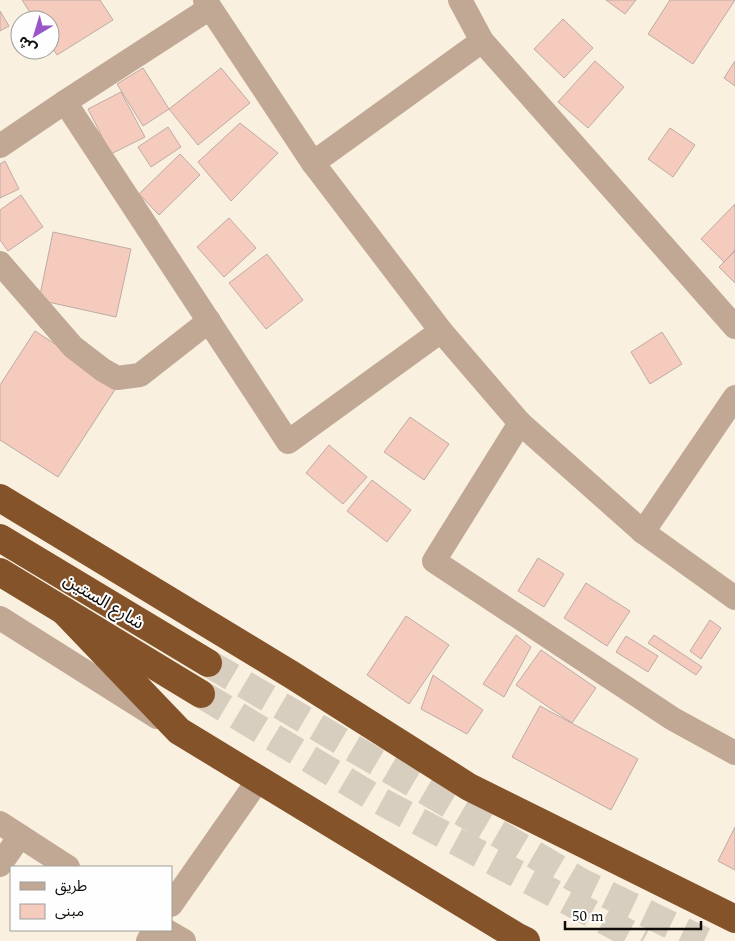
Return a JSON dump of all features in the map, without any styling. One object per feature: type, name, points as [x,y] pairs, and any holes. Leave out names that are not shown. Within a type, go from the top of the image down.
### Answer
[{"type":"highway","points":[[0,498],[292,674],[469,786],[735,919]]},
{"type":"highway","name":"شارع الستين","points":[[0,538],[208,663]]},
{"type":"highway","name":"شارع الستين","points":[[0,572],[201,694]]},
{"type":"highway","points":[[64,611],[179,731],[526,941]]},
{"type":"street","points":[[460,0],[482,41],[735,328]]},
{"type":"street","points":[[0,146],[208,4],[313,163],[441,331],[520,423],[643,532],[735,598]]},
{"type":"street","points":[[313,163],[482,41]]},
{"type":"street","points":[[65,102],[288,442],[441,331]]},
{"type":"street","points":[[0,263],[73,347],[103,370],[117,378],[140,375],[209,321]]},
{"type":"street","points":[[643,532],[735,396]]},
{"type":"street","points":[[520,423],[434,561],[673,719],[735,753]]},
{"type":"street","points":[[0,618],[179,731]]},
{"type":"street","points":[[172,904],[259,779]]},
{"type":"street","points":[[0,823],[66,866]]},
{"type":"street","points":[[0,865],[20,836]]},
{"type":"street","points":[[167,931],[184,941]]},
{"type":"building","points":[[22,0],[100,0],[113,20],[60,53],[60,10],[28,10]]},
{"type":"building","points":[[606,0],[636,0],[625,14]]},
{"type":"building","points":[[670,0],[735,0],[693,64],[648,34]]},
{"type":"building","points":[[0,11],[9,26],[0,31]]},
{"type":"building","points":[[563,19],[593,48],[564,78],[534,49]]},
{"type":"building","points":[[595,61],[624,87],[588,128],[558,102]]},
{"type":"building","points":[[735,61],[735,86],[724,78]]},
{"type":"building","points":[[143,68],[169,109],[143,126],[117,84]]},
{"type":"building","points":[[221,68],[250,103],[198,145],[169,109]]},
{"type":"building","points":[[121,92],[145,137],[111,154],[88,109]]},
{"type":"building","points":[[240,123],[278,153],[231,201],[198,162]]},
{"type":"building","points":[[168,127],[181,147],[151,167],[138,147]]},
{"type":"building","points":[[670,128],[695,145],[673,177],[648,159]]},
{"type":"building","points":[[180,154],[200,175],[159,215],[139,194]]},
{"type":"building","points":[[5,161],[19,189],[0,198],[0,164]]},
{"type":"building","points":[[21,195],[43,227],[8,251],[0,240],[0,210]]},
{"type":"building","points":[[735,204],[735,250],[724,262],[701,239]]},
{"type":"building","points":[[229,218],[256,248],[224,277],[197,247]]},
{"type":"building","points":[[53,232],[131,249],[116,317],[39,300]]},
{"type":"building","points":[[735,251],[735,283],[719,267]]},
{"type":"building","points":[[267,254],[303,300],[266,329],[229,283]]},
{"type":"building","points":[[35,331],[118,385],[58,477],[0,440],[0,385]]},
{"type":"building","points":[[662,332],[682,364],[650,384],[631,352]]},
{"type":"building","points":[[410,417],[449,444],[424,480],[384,452]]},
{"type":"building","points":[[329,445],[367,477],[343,504],[306,473]]},
{"type":"building","points":[[372,480],[411,510],[387,542],[347,511]]},
{"type":"building","points":[[538,558],[564,574],[544,607],[518,591]]},
{"type":"building","points":[[586,583],[630,611],[607,646],[564,618]]},
{"type":"building","points":[[406,616],[449,645],[409,704],[367,675]]},
{"type":"building","points":[[710,620],[721,628],[701,659],[690,651]]},
{"type":"building","points":[[516,635],[531,647],[504,697],[483,684]]},
{"type":"building","points":[[654,635],[702,667],[696,675],[648,643]]},
{"type":"building","points":[[626,636],[658,656],[648,672],[616,652]]},
{"type":"building","points":[[541,650],[596,688],[572,723],[516,685]]},
{"type":"building","points":[[433,675],[483,710],[467,734],[421,709]]},
{"type":"building","points":[[540,706],[638,759],[611,810],[512,757]]},
{"type":"building","points":[[735,827],[735,870],[718,861]]},
{"type":"tunnel","points":[[208,663],[581,882],[704,941]]},
{"type":"tunnel","points":[[201,694],[373,797],[643,941]]}]
